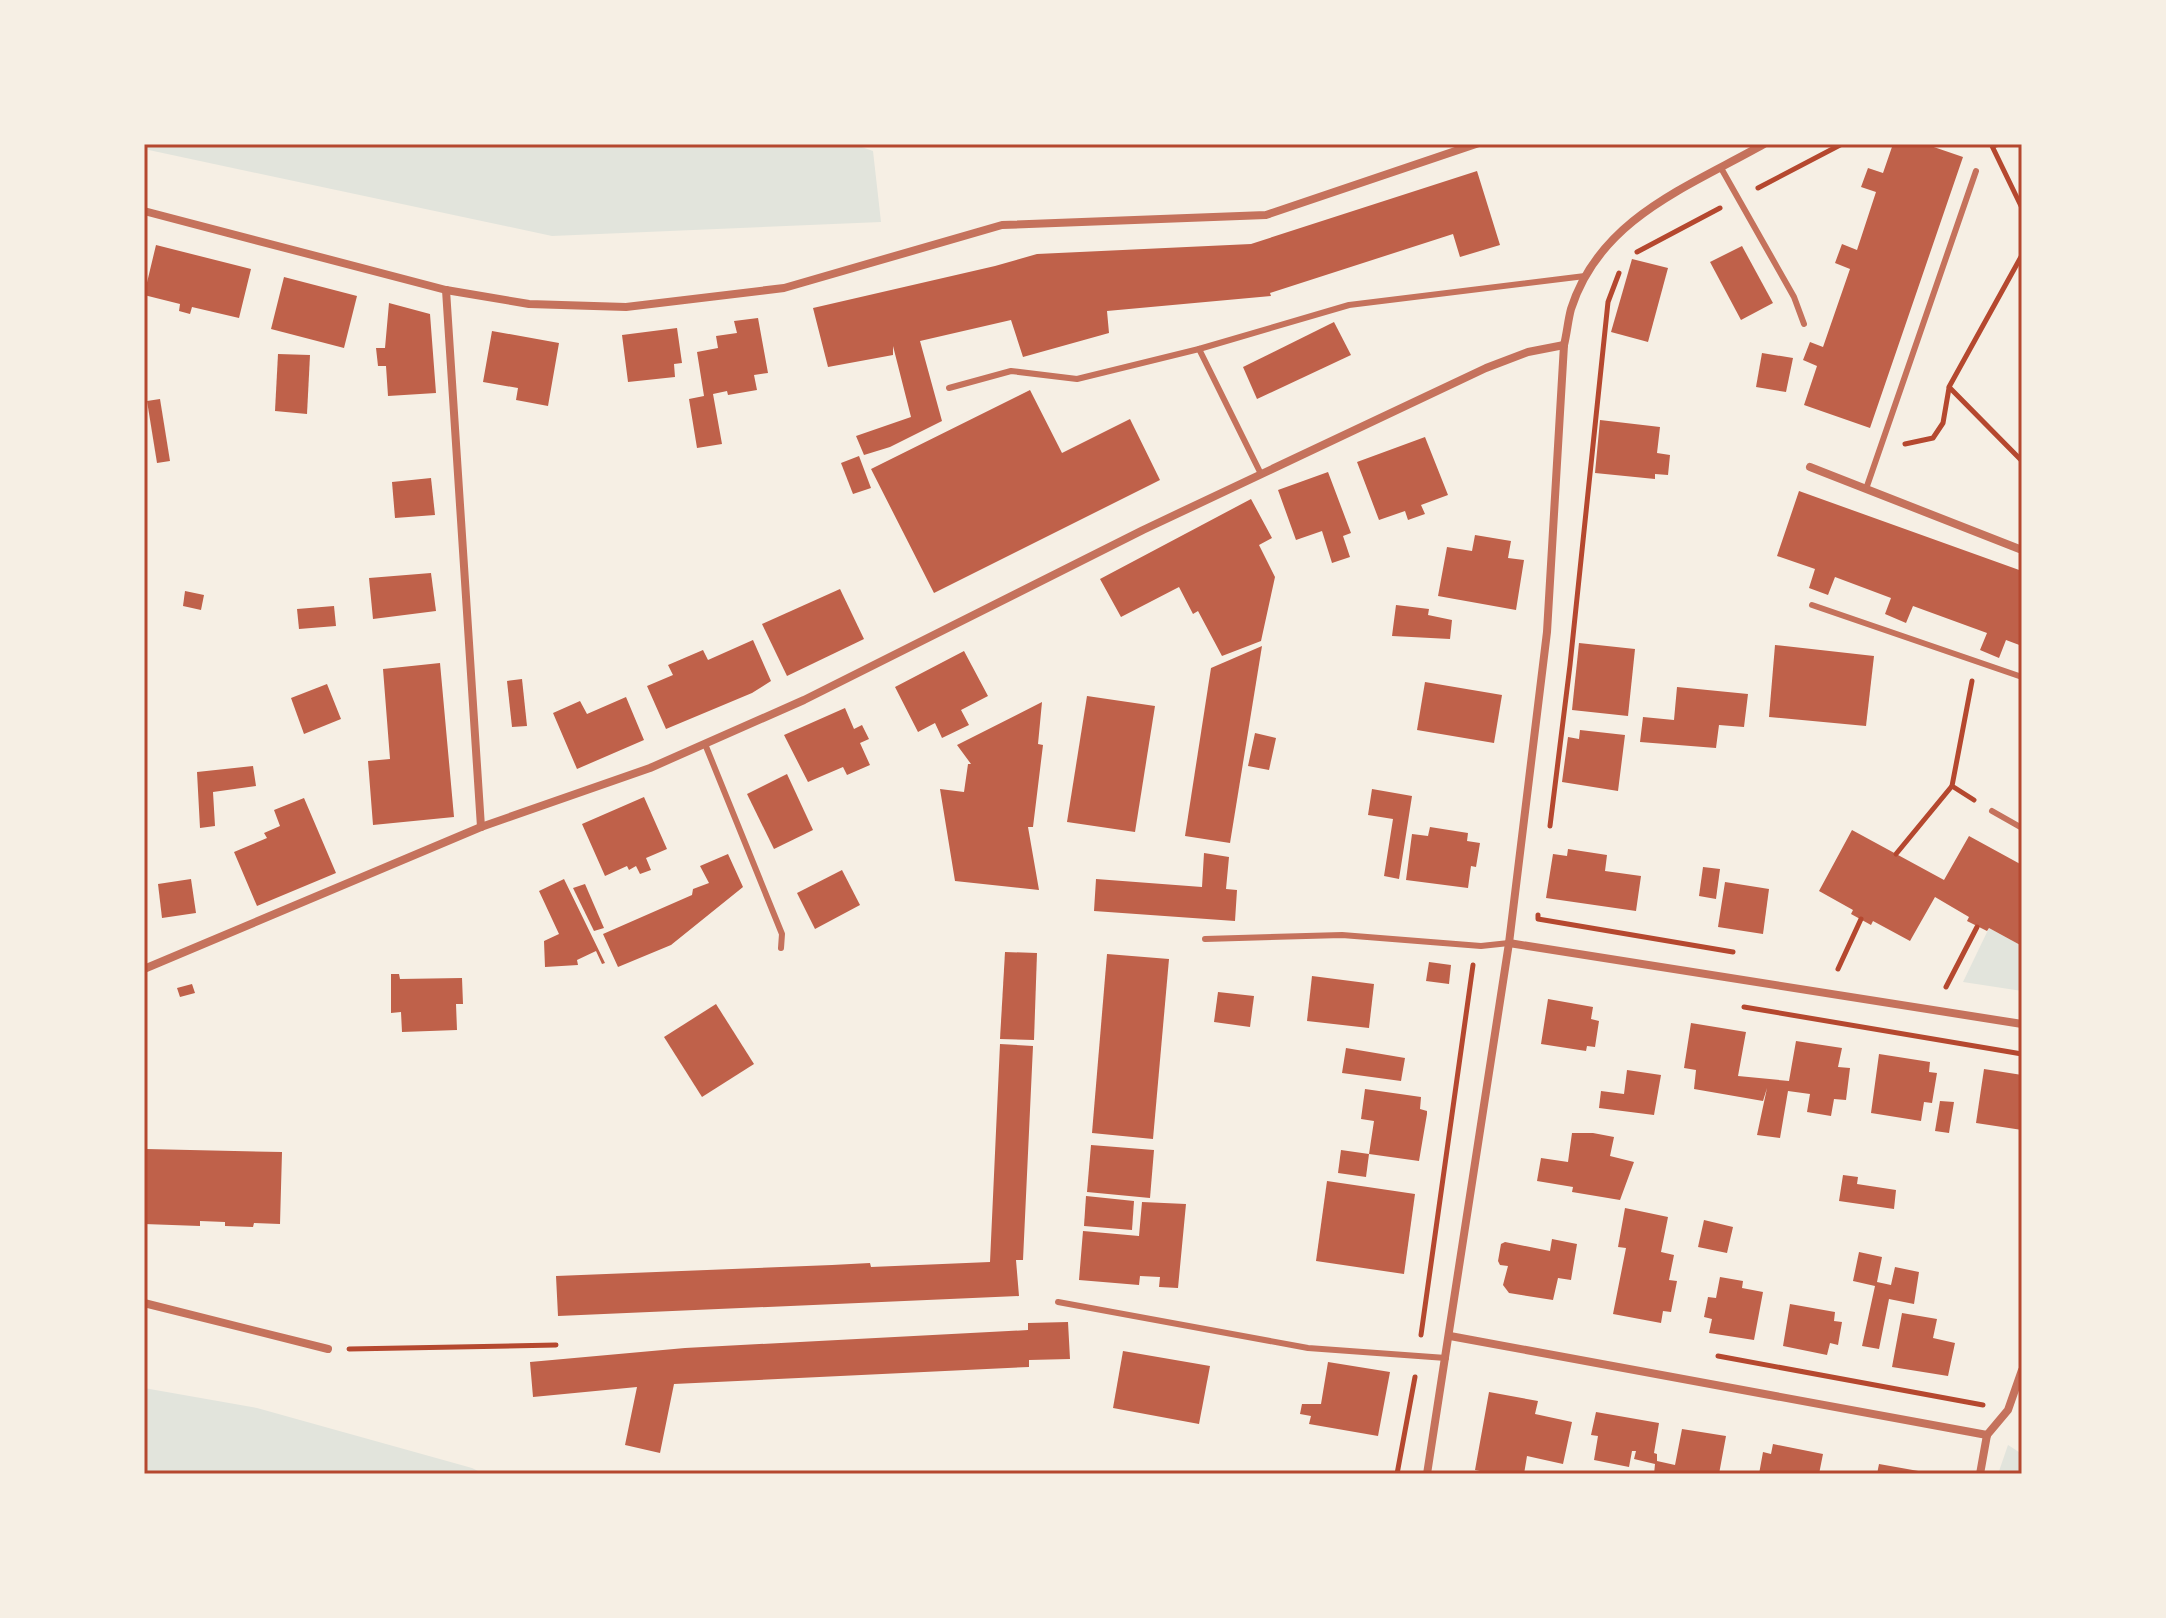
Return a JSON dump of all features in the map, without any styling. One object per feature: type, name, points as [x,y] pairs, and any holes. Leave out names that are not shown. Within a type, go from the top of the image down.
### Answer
[{"type":"street","points":[[144,211],[446,290],[529,304],[626,307],[784,288],[1002,225],[1266,215],[1476,144]]},
{"type":"street","points":[[1427,1474],[1509,943],[1547,632],[1564,345],[1571,310],[1585,276],[1617,233],[1640,213],[1764,144]]},
{"type":"street","points":[[446,290],[481,827]]},
{"type":"street","points":[[144,966],[481,827],[650,768],[705,744],[818,693],[1261,474],[1486,368],[1528,352],[1564,345]]},
{"type":"street","points":[[1810,467],[2022,550]]},
{"type":"street","points":[[1509,943],[2022,1024]]},
{"type":"street","points":[[144,1303],[328,1349]]},
{"type":"street","points":[[1450,1336],[1987,1435]]},
{"type":"street","points":[[1980,1474],[1987,1435],[2008,1410],[2022,1370]]},
{"type":"lane","points":[[1721,168],[1794,297],[1804,324]]},
{"type":"lane","points":[[1866,489],[1976,171]]},
{"type":"lane","points":[[949,388],[1011,371],[1077,379],[1199,349],[1349,305],[1585,276]]},
{"type":"lane","points":[[1199,349],[1261,474]]},
{"type":"lane","points":[[1812,605],[2022,677]]},
{"type":"lane","points":[[705,744],[782,934],[781,948]]},
{"type":"lane","points":[[1992,811],[2022,828]]},
{"type":"lane","points":[[1205,939],[1342,935],[1475,946],[1509,943]]},
{"type":"lane","points":[[1058,1302],[1308,1348],[1446,1358]]},
{"type":"path","points":[[1747,194],[1842,144]]},
{"type":"path","points":[[1999,144],[1992,146],[2022,208]]},
{"type":"path","points":[[1549,830],[1570,665],[1608,302],[1624,259],[1733,201]]},
{"type":"path","points":[[1883,440],[1906,444],[1933,438],[1943,423],[1949,387],[2022,255]]},
{"type":"path","points":[[1949,387],[2022,461]]},
{"type":"path","points":[[1896,854],[1952,786],[1976,661]]},
{"type":"path","points":[[1952,786],[1992,811]]},
{"type":"path","points":[[1540,904],[1538,919],[1748,954]]},
{"type":"path","points":[[1838,969],[1861,919]]},
{"type":"path","points":[[1961,989],[1946,987],[1977,927]]},
{"type":"path","points":[[1397,1474],[1418,1356],[1475,946]]},
{"type":"path","points":[[1823,967],[1853,972]]},
{"type":"path","points":[[1731,1004],[2022,1054]]},
{"type":"path","points":[[328,1349],[556,1345]]},
{"type":"path","points":[[1718,1356],[2008,1410]]},
{"type":"shaded area","points":[[144,144],[853,144],[873,151],[881,222],[552,236],[144,149]]},
{"type":"shaded area","points":[[1989,928],[2022,946],[2022,991],[1963,982]]},
{"type":"shaded area","points":[[144,1388],[257,1408],[472,1468],[484,1474],[144,1474]]},
{"type":"shaded area","points":[[2008,1445],[2022,1454],[2022,1474],[1998,1474]]},
{"type":"building","points":[[1893,144],[1925,144],[1963,157],[1870,428],[1804,405],[1817,366],[1803,360],[1810,342],[1823,347],[1850,269],[1835,263],[1842,244],[1857,250],[1876,192],[1861,187],[1868,168],[1883,173]]},
{"type":"building","points":[[1477,171],[1500,245],[1460,257],[1453,234],[1270,293],[1271,296],[1107,311],[1109,333],[1023,357],[1011,320],[920,341],[942,421],[890,447],[864,455],[856,436],[911,417],[893,346],[893,355],[828,367],[813,308],[1037,254],[1251,244]]},
{"type":"building","points":[[156,245],[251,269],[239,318],[192,307],[190,314],[179,311],[180,304],[144,295]]},
{"type":"building","points":[[1742,246],[1773,303],[1741,320],[1710,262]]},
{"type":"building","points":[[1632,259],[1668,268],[1648,342],[1611,332]]},
{"type":"building","points":[[284,277],[357,296],[344,348],[271,329]]},
{"type":"building","points":[[389,303],[430,314],[436,393],[388,396],[386,366],[378,366],[376,348],[385,348]]},
{"type":"building","points":[[758,318],[768,373],[754,375],[757,390],[713,394],[722,444],[697,448],[689,399],[704,396],[697,352],[718,348],[716,336],[737,333],[734,321]]},
{"type":"building","points":[[1334,322],[1351,355],[1257,399],[1243,367]]},
{"type":"building","points":[[677,328],[682,363],[674,364],[675,377],[628,382],[622,335]]},
{"type":"building","points":[[492,331],[559,343],[548,406],[516,400],[518,388],[483,382]]},
{"type":"building","points":[[1762,353],[1793,358],[1786,392],[1756,387]]},
{"type":"building","points":[[278,354],[310,355],[307,414],[275,411]]},
{"type":"building","points":[[1030,390],[1062,453],[1130,419],[1160,480],[934,593],[871,469]]},
{"type":"building","points":[[160,399],[170,461],[157,463],[147,401]]},
{"type":"building","points":[[1600,420],[1660,427],[1657,453],[1670,455],[1668,475],[1655,474],[1655,479],[1595,473]]},
{"type":"building","points":[[1425,437],[1448,495],[1421,505],[1425,514],[1408,520],[1405,511],[1379,520],[1357,462]]},
{"type":"building","points":[[859,456],[871,488],[853,494],[841,463]]},
{"type":"building","points":[[1328,472],[1351,533],[1343,536],[1350,557],[1332,563],[1322,531],[1296,540],[1278,490]]},
{"type":"building","points":[[431,478],[435,515],[395,518],[392,482]]},
{"type":"building","points":[[1799,491],[2022,571],[2022,646],[2006,640],[1999,658],[1980,650],[1987,633],[1913,606],[1906,623],[1885,614],[1891,598],[1835,577],[1828,595],[1809,588],[1815,569],[1777,556]]},
{"type":"building","points":[[1251,499],[1272,538],[1259,545],[1275,577],[1261,641],[1222,656],[1198,611],[1193,614],[1179,587],[1121,617],[1100,579]]},
{"type":"building","points":[[1475,535],[1511,541],[1508,558],[1524,560],[1516,610],[1438,596],[1447,547],[1472,551]]},
{"type":"building","points":[[431,573],[436,611],[373,619],[369,578]]},
{"type":"building","points":[[840,589],[864,639],[787,676],[762,624]]},
{"type":"building","points":[[185,591],[204,595],[201,610],[183,606]]},
{"type":"building","points":[[1396,605],[1429,609],[1428,615],[1452,620],[1450,639],[1392,636]]},
{"type":"building","points":[[334,606],[336,626],[299,629],[297,609]]},
{"type":"building","points":[[753,640],[771,681],[752,693],[666,729],[647,686],[673,675],[668,665],[703,650],[708,660]]},
{"type":"building","points":[[1579,643],[1635,649],[1628,716],[1572,710]]},
{"type":"building","points":[[1775,645],[1874,656],[1866,726],[1769,717]]},
{"type":"building","points":[[1262,646],[1230,843],[1185,836],[1211,668]]},
{"type":"building","points":[[964,651],[988,696],[961,710],[969,725],[942,738],[935,723],[918,732],[895,687]]},
{"type":"building","points":[[440,663],[454,817],[373,825],[368,761],[390,759],[383,669]]},
{"type":"building","points":[[522,679],[527,726],[512,727],[507,681]]},
{"type":"building","points":[[1425,682],[1502,695],[1494,743],[1417,730]]},
{"type":"building","points":[[327,684],[341,719],[304,734],[291,698]]},
{"type":"building","points":[[1677,687],[1748,694],[1744,727],[1719,725],[1716,748],[1640,742],[1643,717],[1674,720]]},
{"type":"building","points":[[1087,696],[1155,706],[1135,832],[1067,822]]},
{"type":"building","points":[[626,697],[644,740],[577,769],[553,713],[580,701],[587,714]]},
{"type":"building","points":[[1042,702],[1038,744],[1043,745],[1033,827],[1028,827],[1039,890],[955,881],[940,789],[964,792],[968,764],[971,764],[957,745]]},
{"type":"building","points":[[845,708],[854,729],[862,725],[869,739],[860,743],[870,765],[847,775],[843,767],[808,782],[784,735]]},
{"type":"building","points":[[1580,730],[1625,735],[1618,791],[1562,782],[1568,737],[1579,739]]},
{"type":"building","points":[[1255,733],[1276,738],[1269,770],[1248,766]]},
{"type":"building","points":[[253,766],[256,786],[213,792],[215,826],[200,828],[197,772]]},
{"type":"building","points":[[787,774],[813,830],[774,849],[747,794]]},
{"type":"building","points":[[1372,789],[1412,796],[1399,879],[1384,876],[1393,819],[1368,815]]},
{"type":"building","points":[[644,797],[667,849],[646,858],[651,870],[640,874],[636,866],[629,870],[627,866],[605,876],[582,824]]},
{"type":"building","points":[[304,798],[336,873],[257,906],[234,852],[267,838],[264,833],[280,826],[274,810]]},
{"type":"building","points":[[1430,827],[1468,833],[1467,841],[1480,843],[1476,867],[1471,866],[1468,888],[1406,880],[1412,834],[1428,836]]},
{"type":"building","points":[[1852,830],[1944,880],[1969,836],[2022,865],[2022,946],[1989,928],[1987,931],[1967,921],[1969,917],[1935,897],[1910,941],[1873,921],[1871,925],[1851,914],[1853,910],[1819,891]]},
{"type":"building","points":[[1568,849],[1607,855],[1605,871],[1641,876],[1636,911],[1546,898],[1553,854],[1567,856]]},
{"type":"building","points":[[1204,853],[1229,857],[1226,889],[1237,890],[1235,921],[1094,911],[1096,879],[1202,887]]},
{"type":"building","points":[[728,854],[743,887],[671,945],[618,967],[603,934],[692,895],[693,889],[709,883],[700,866]]},
{"type":"building","points":[[1703,867],[1720,869],[1716,899],[1699,896]]},
{"type":"building","points":[[842,870],[860,905],[815,929],[797,893]]},
{"type":"building","points":[[191,879],[196,913],[162,918],[158,884]]},
{"type":"building","points":[[564,879],[605,963],[602,964],[596,951],[577,960],[578,965],[545,967],[544,941],[559,934],[539,891]]},
{"type":"building","points":[[1725,882],[1769,889],[1763,934],[1718,927]]},
{"type":"building","points":[[585,884],[604,928],[594,931],[573,888]]},
{"type":"building","points":[[1005,952],[1037,953],[1034,1040],[1000,1039]]},
{"type":"building","points":[[1107,954],[1169,959],[1153,1139],[1092,1133]]},
{"type":"building","points":[[1429,962],[1451,965],[1449,984],[1426,981]]},
{"type":"building","points":[[391,974],[399,974],[400,979],[462,978],[463,1004],[456,1004],[457,1030],[402,1032],[401,1012],[391,1013]]},
{"type":"building","points":[[1312,976],[1374,984],[1369,1028],[1307,1021]]},
{"type":"building","points":[[192,984],[195,993],[180,997],[177,988]]},
{"type":"building","points":[[1218,992],[1254,996],[1250,1027],[1214,1022]]},
{"type":"building","points":[[1548,999],[1593,1007],[1591,1019],[1599,1021],[1595,1047],[1587,1046],[1586,1051],[1541,1044]]},
{"type":"building","points":[[716,1004],[754,1064],[702,1097],[664,1037]]},
{"type":"building","points":[[1691,1023],[1746,1032],[1738,1076],[1789,1081],[1796,1041],[1842,1048],[1838,1067],[1850,1068],[1846,1100],[1834,1099],[1831,1116],[1807,1112],[1810,1094],[1788,1091],[1780,1138],[1757,1135],[1767,1088],[1763,1101],[1694,1089],[1696,1070],[1684,1068]]},
{"type":"building","points":[[1000,1044],[1033,1046],[1023,1260],[1016,1260],[1019,1296],[558,1316],[556,1276],[870,1263],[871,1267],[990,1262]]},
{"type":"building","points":[[1346,1048],[1405,1058],[1401,1081],[1342,1073]]},
{"type":"building","points":[[1879,1054],[1930,1062],[1929,1072],[1937,1073],[1932,1103],[1924,1102],[1921,1121],[1871,1113]]},
{"type":"building","points":[[1984,1069],[2022,1075],[2022,1130],[1976,1123]]},
{"type":"building","points":[[1627,1070],[1661,1075],[1654,1115],[1599,1108],[1601,1091],[1624,1094]]},
{"type":"building","points":[[1365,1089],[1421,1097],[1420,1109],[1427,1111],[1427,1114],[1419,1161],[1369,1154],[1374,1121],[1361,1119]]},
{"type":"building","points":[[1940,1101],[1954,1102],[1949,1133],[1935,1131]]},
{"type":"building","points":[[1572,1133],[1614,1137],[1610,1156],[1634,1162],[1620,1200],[1572,1192],[1573,1187],[1537,1181],[1541,1158],[1568,1162]]},
{"type":"building","points":[[1091,1145],[1154,1150],[1150,1198],[1087,1192]]},
{"type":"building","points":[[146,1149],[282,1152],[280,1224],[225,1226],[225,1222],[200,1221],[200,1226],[144,1224]]},
{"type":"building","points":[[1341,1150],[1369,1154],[1366,1177],[1338,1173]]},
{"type":"building","points":[[1843,1175],[1858,1177],[1857,1184],[1896,1190],[1894,1209],[1839,1201]]},
{"type":"building","points":[[1327,1181],[1415,1194],[1404,1274],[1316,1261]]},
{"type":"building","points":[[1086,1196],[1134,1201],[1132,1230],[1084,1226]]},
{"type":"building","points":[[1142,1202],[1186,1204],[1178,1288],[1159,1287],[1160,1277],[1140,1276],[1139,1285],[1079,1280],[1083,1231],[1139,1236]]},
{"type":"building","points":[[1625,1208],[1668,1217],[1661,1252],[1674,1255],[1669,1280],[1677,1281],[1671,1312],[1663,1311],[1661,1323],[1613,1314],[1626,1248],[1618,1247]]},
{"type":"building","points":[[1704,1220],[1733,1227],[1727,1253],[1698,1247]]},
{"type":"building","points":[[1552,1239],[1577,1244],[1571,1280],[1558,1278],[1553,1300],[1509,1293],[1503,1285],[1508,1266],[1500,1265],[1498,1261],[1501,1244],[1505,1242],[1550,1251]]},
{"type":"building","points":[[1859,1252],[1882,1257],[1877,1282],[1891,1285],[1895,1267],[1919,1272],[1914,1304],[1889,1299],[1879,1349],[1862,1346],[1875,1286],[1853,1281]]},
{"type":"building","points":[[1720,1277],[1743,1281],[1742,1288],[1763,1292],[1754,1340],[1709,1333],[1712,1319],[1704,1317],[1708,1297],[1716,1298]]},
{"type":"building","points":[[1790,1304],[1835,1312],[1834,1321],[1842,1322],[1838,1345],[1830,1343],[1827,1355],[1783,1346]]},
{"type":"building","points":[[1902,1313],[1937,1319],[1933,1338],[1955,1343],[1948,1376],[1892,1367]]},
{"type":"building","points":[[1068,1322],[1070,1359],[1029,1360],[1029,1367],[674,1384],[660,1453],[625,1445],[637,1387],[533,1397],[530,1362],[685,1348],[1028,1330],[1028,1323]]},
{"type":"building","points":[[1123,1351],[1210,1366],[1199,1424],[1113,1408]]},
{"type":"building","points":[[1328,1362],[1390,1372],[1378,1436],[1309,1424],[1311,1416],[1300,1414],[1302,1404],[1321,1404]]},
{"type":"building","points":[[1489,1392],[1538,1401],[1535,1414],[1572,1422],[1563,1464],[1527,1456],[1524,1474],[1475,1470]]},
{"type":"building","points":[[1596,1412],[1659,1423],[1654,1453],[1657,1454],[1657,1461],[1675,1465],[1682,1429],[1726,1436],[1719,1474],[1654,1474],[1655,1464],[1634,1459],[1636,1451],[1632,1451],[1629,1467],[1594,1460],[1598,1436],[1591,1435]]},
{"type":"building","points":[[1773,1444],[1823,1454],[1819,1474],[1759,1474],[1763,1452],[1771,1454]]},
{"type":"building","points":[[1879,1464],[1924,1472],[1924,1474],[1877,1474]]}]
